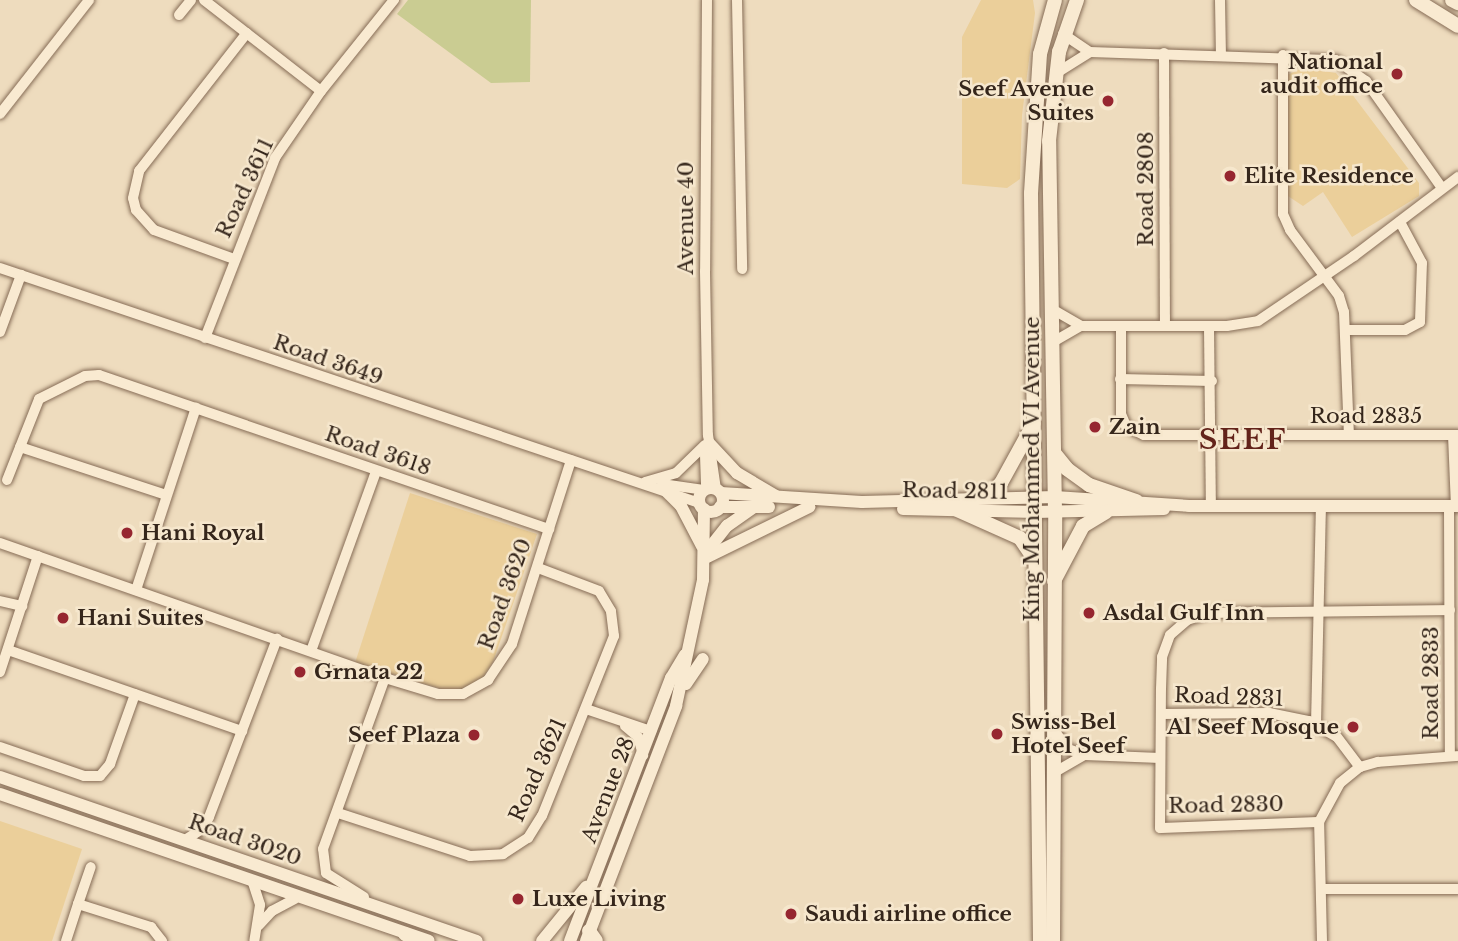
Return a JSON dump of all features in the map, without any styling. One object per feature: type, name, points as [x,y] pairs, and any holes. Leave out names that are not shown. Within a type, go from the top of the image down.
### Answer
[{"type":"main road","name":"King Mohammed VI Avenue","points":[[1046,937],[1036,561],[1034,99],[1040,54],[1055,0]]},
{"type":"main road","name":"King Mohammed VI Avenue","points":[[1046,937],[1056,733],[1052,585],[1055,453],[1049,141],[1055,74],[1063,34],[1077,0]]},
{"type":"main road","points":[[1416,0],[1458,26]]},
{"type":"main road","points":[[1452,0],[1458,3]]},
{"type":"main road","points":[[987,497],[1001,483],[1035,422]]},
{"type":"main road","points":[[1055,453],[1066,469],[1089,485],[1136,501]]},
{"type":"main road","points":[[953,508],[1020,538],[1036,561]]},
{"type":"main road","points":[[1052,585],[1083,526],[1106,512]]},
{"type":"street","points":[[0,114],[89,0]]},
{"type":"street","points":[[179,15],[191,0]]},
{"type":"street","points":[[204,0],[321,92]]},
{"type":"street","name":"Road 3611","points":[[205,338],[275,158],[321,92],[394,0]]},
{"type":"street","name":"Avenue 40","points":[[708,0],[710,499]]},
{"type":"street","points":[[737,0],[742,269]]},
{"type":"street","points":[[1220,0],[1221,55]]},
{"type":"street","points":[[234,258],[155,230],[135,210],[134,184],[139,171],[247,33]]},
{"type":"street","points":[[1063,34],[1090,52],[1320,56],[1349,66],[1366,81],[1442,188]]},
{"type":"street","points":[[1055,74],[1090,52]]},
{"type":"street","name":"Road 2808","points":[[1164,53],[1165,325]]},
{"type":"street","points":[[1283,55],[1283,214],[1290,230],[1339,296],[1348,330],[1349,435]]},
{"type":"street","points":[[1053,342],[1081,326],[1209,326],[1258,321],[1400,222],[1458,177]]},
{"type":"street","points":[[1348,330],[1405,330],[1420,322],[1422,262],[1400,222]]},
{"type":"street","name":"Road 3649","points":[[0,268],[571,460],[710,499]]},
{"type":"street","points":[[0,332],[21,275]]},
{"type":"street","points":[[1052,309],[1081,326]]},
{"type":"street","name":"Road 2835","points":[[1121,326],[1121,414],[1126,426],[1136,432],[1456,435]]},
{"type":"street","points":[[1209,326],[1212,381],[1211,506]]},
{"type":"street","name":"Road 3618","points":[[7,480],[39,399],[85,376],[105,377],[549,529]]},
{"type":"street","points":[[1121,379],[1212,381]]},
{"type":"street","points":[[136,590],[196,408]]},
{"type":"street","name":"Road 2833","points":[[1454,756],[1450,610],[1456,435]]},
{"type":"street","points":[[645,482],[676,473],[708,441],[737,473],[782,500]]},
{"type":"street","points":[[20,447],[166,495]]},
{"type":"street","name":"Road 3620","points":[[0,543],[385,678],[450,696],[473,691],[488,680],[512,644],[571,460]]},
{"type":"street","points":[[311,651],[376,471]]},
{"type":"street","name":"Road 3649","points":[[645,482],[667,491],[710,499]]},
{"type":"street","points":[[667,491],[696,531],[706,555]]},
{"type":"street","name":"Road 2811","points":[[710,499],[862,502],[987,497],[1036,505],[1055,512],[1106,512],[1189,506],[1454,507]]},
{"type":"street","name":"Road 2811","points":[[710,499],[758,506],[953,508],[1036,505],[1055,497],[1189,506]]},
{"type":"street","name":"Avenue 28","points":[[590,938],[676,706],[706,555],[710,499]]},
{"type":"street","points":[[706,555],[727,526],[758,506]]},
{"type":"street","points":[[706,555],[809,507]]},
{"type":"street","points":[[1317,724],[1321,507]]},
{"type":"street","points":[[0,672],[38,556]]},
{"type":"street","name":"Road 3621","points":[[338,813],[450,852],[487,857],[503,854],[528,838],[536,827],[614,636],[611,611],[599,591],[588,584],[538,568]]},
{"type":"street","points":[[0,601],[22,606]]},
{"type":"street","name":"Road 2833","points":[[1318,609],[1450,610]]},
{"type":"street","name":"Road 2830","points":[[1318,609],[1209,613],[1187,620],[1165,646],[1161,714],[1160,828],[1319,822]]},
{"type":"street","points":[[185,839],[202,829],[209,817],[277,639]]},
{"type":"street","points":[[8,650],[242,731]]},
{"type":"street","name":"Avenue 28","points":[[570,941],[651,731],[685,655]]},
{"type":"street","points":[[676,706],[702,659]]},
{"type":"street","points":[[385,678],[323,849],[326,873],[334,882],[391,911]]},
{"type":"street","points":[[0,747],[85,776],[100,776],[110,764],[135,694]]},
{"type":"street","points":[[586,709],[651,731],[658,758]]},
{"type":"street","name":"Road 2831","points":[[1161,714],[1269,713],[1317,724],[1337,737],[1360,767]]},
{"type":"street","points":[[620,722],[638,737],[643,755]]},
{"type":"street","points":[[1056,733],[1068,749],[1086,755],[1160,758]]},
{"type":"street","points":[[1055,772],[1086,755]]},
{"type":"street","points":[[1322,941],[1319,822],[1339,783],[1360,767],[1454,756]]},
{"type":"street","name":"Road 3020","points":[[0,777],[477,941]]},
{"type":"street","name":"Road 3020","points":[[0,794],[295,899],[429,941]]},
{"type":"street","points":[[66,941],[91,867]]},
{"type":"street","points":[[542,941],[595,876]]},
{"type":"street","points":[[253,883],[260,899],[259,925],[254,941]]},
{"type":"street","points":[[1322,889],[1458,889]]},
{"type":"street","points":[[259,925],[272,911],[295,899]]},
{"type":"street","points":[[78,904],[151,927],[162,941]]},
{"type":"green space","points":[[408,0],[531,0],[530,82],[491,83],[397,14]]},
{"type":"sand","points":[[981,0],[1033,0],[1035,13],[1022,115],[1020,179],[1007,188],[962,184],[962,37]]},
{"type":"sand","points":[[1303,68],[1336,73],[1419,183],[1419,196],[1352,237],[1323,192],[1303,206],[1288,196],[1287,75]]},
{"type":"sand","points":[[410,493],[537,534],[493,662],[479,683],[452,692],[355,663]]},
{"type":"sand","points":[[0,821],[82,849],[52,941],[0,941]]},
{"type":"place","name":"National audit office","points":[[1397,74]]},
{"type":"place","name":"Seef Avenue Suites","points":[[1108,101]]},
{"type":"place","name":"Elite Residence","points":[[1230,176]]},
{"type":"place","name":"Zain","points":[[1095,427]]},
{"type":"place","name":"Hani Royal","points":[[127,533]]},
{"type":"place","name":"Asdal Gulf Inn","points":[[1089,613]]},
{"type":"place","name":"Hani Suites","points":[[63,618]]},
{"type":"place","name":"Grnata 22","points":[[300,672]]},
{"type":"place","name":"Al Seef Mosque","points":[[1353,727]]},
{"type":"place","name":"Swiss-Bel Hotel Seef","points":[[997,734]]},
{"type":"place","name":"Seef Plaza","points":[[474,735]]},
{"type":"place","name":"Luxe Living","points":[[518,899]]},
{"type":"place","name":"Saudi airline office","points":[[791,914]]},
{"type":"district","name":"SEEF","points":[[1243,440]]}]
